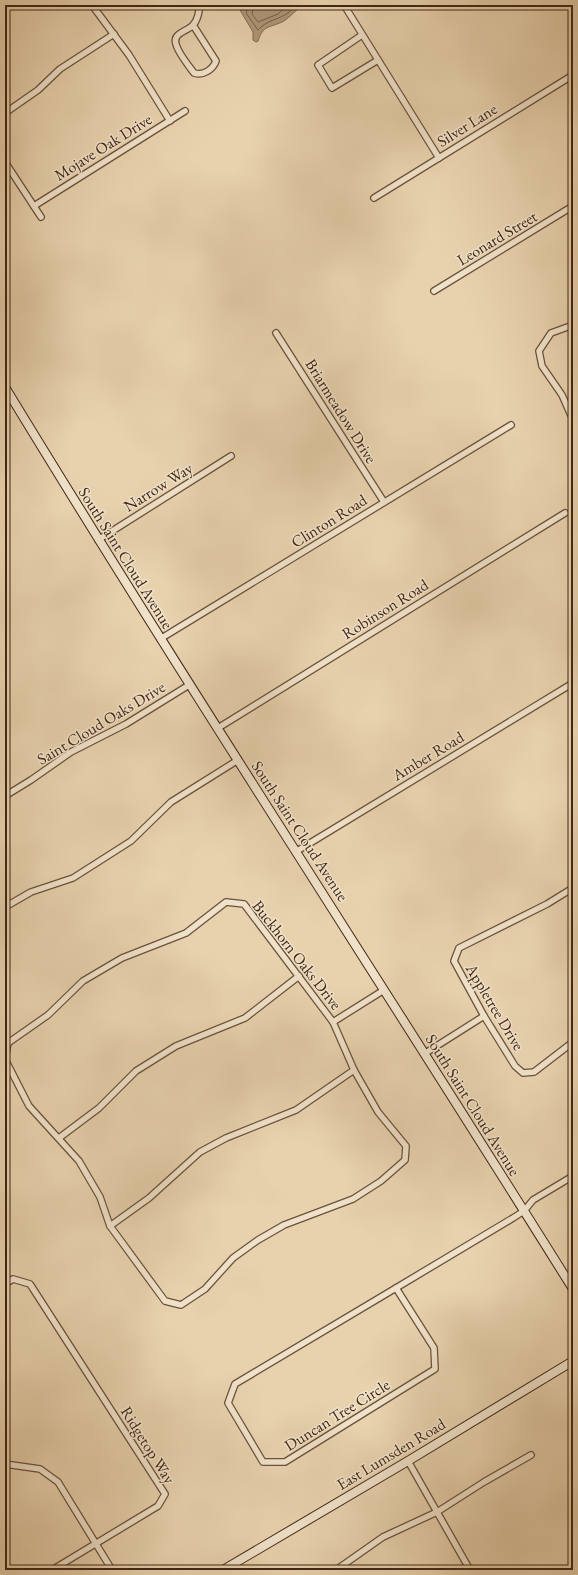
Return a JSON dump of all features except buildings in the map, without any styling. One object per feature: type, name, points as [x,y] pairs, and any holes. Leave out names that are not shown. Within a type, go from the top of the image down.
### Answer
[{"type":"street","points":[[92,5],[129,55],[170,120]]},
{"type":"street","points":[[193,25],[216,61],[214,66],[201,74],[194,73],[177,48],[175,42],[177,36],[193,25],[200,10],[199,5]]},
{"type":"street","points":[[344,5],[439,158]]},
{"type":"street","points":[[5,113],[38,90],[60,69],[114,34]]},
{"type":"street","points":[[362,35],[318,65],[332,88],[378,60]]},
{"type":"street","name":"Silver Lane","points":[[374,198],[573,75]]},
{"type":"street","name":"Mojave Oak Drive","points":[[34,206],[185,111]]},
{"type":"street","points":[[5,158],[7,165],[41,217]]},
{"type":"street","name":"Leonard Street","points":[[434,291],[573,206]]},
{"type":"street","points":[[573,325],[551,332],[539,351],[542,366],[562,395],[573,420]]},
{"type":"street","name":"Briarmeadow Drive","points":[[276,333],[384,502]]},
{"type":"street","name":"South Saint Cloud Avenue","points":[[5,387],[160,639],[297,851],[573,1289]]},
{"type":"street","name":"Clinton Road","points":[[160,639],[511,425]]},
{"type":"street","name":"Narrow Way","points":[[98,540],[231,456]]},
{"type":"street","name":"Robinson Road","points":[[218,728],[565,513]]},
{"type":"street","name":"Amber Road","points":[[297,851],[573,683]]},
{"type":"street","name":"Saint Cloud Oaks Drive","points":[[5,796],[71,752],[126,724],[189,685]]},
{"type":"street","points":[[5,907],[31,892],[73,878],[131,841],[172,802],[238,760]]},
{"type":"street","name":"Appletree Drive","points":[[573,888],[547,904],[459,948],[454,961],[484,1016],[515,1066],[523,1073],[534,1072],[573,1042]]},
{"type":"street","name":"Buckhorn Oaks Drive","points":[[226,902],[244,904],[333,1022],[354,1070],[378,1112],[406,1146],[405,1160],[381,1180],[353,1199],[284,1225],[258,1240],[233,1258],[205,1289],[181,1305],[165,1301],[110,1226],[100,1197],[79,1161],[29,1106],[5,1059],[8,1043],[48,1015],[83,981],[122,958],[186,933],[226,902]]},
{"type":"street","points":[[59,1138],[99,1108],[136,1071],[176,1046],[245,1018],[299,976]]},
{"type":"street","name":"Buckhorn Oaks Drive","points":[[333,1022],[384,990]]},
{"type":"street","points":[[424,1054],[484,1016]]},
{"type":"street","points":[[110,1226],[149,1198],[200,1152],[226,1138],[296,1110],[354,1070]]},
{"type":"street","name":"Duncan Tree Circle","points":[[396,1288],[434,1348],[435,1369],[285,1462],[263,1462],[228,1404],[235,1384],[524,1211],[533,1200],[573,1176]]},
{"type":"street","name":"Ridgetop Way","points":[[5,1284],[13,1279],[30,1284],[165,1494],[158,1506],[52,1570]]},
{"type":"street","name":"East Lumsden Road","points":[[223,1570],[408,1461],[573,1361]]},
{"type":"street","points":[[336,1570],[383,1537],[437,1512],[484,1482],[531,1455]]},
{"type":"street","points":[[408,1461],[470,1570]]},
{"type":"street","points":[[5,1464],[40,1469],[58,1482],[112,1570]]},
{"type":"water","points":[[251,5],[297,5],[298,9],[284,21],[264,30],[256,42],[253,40],[253,32],[240,10]]}]
